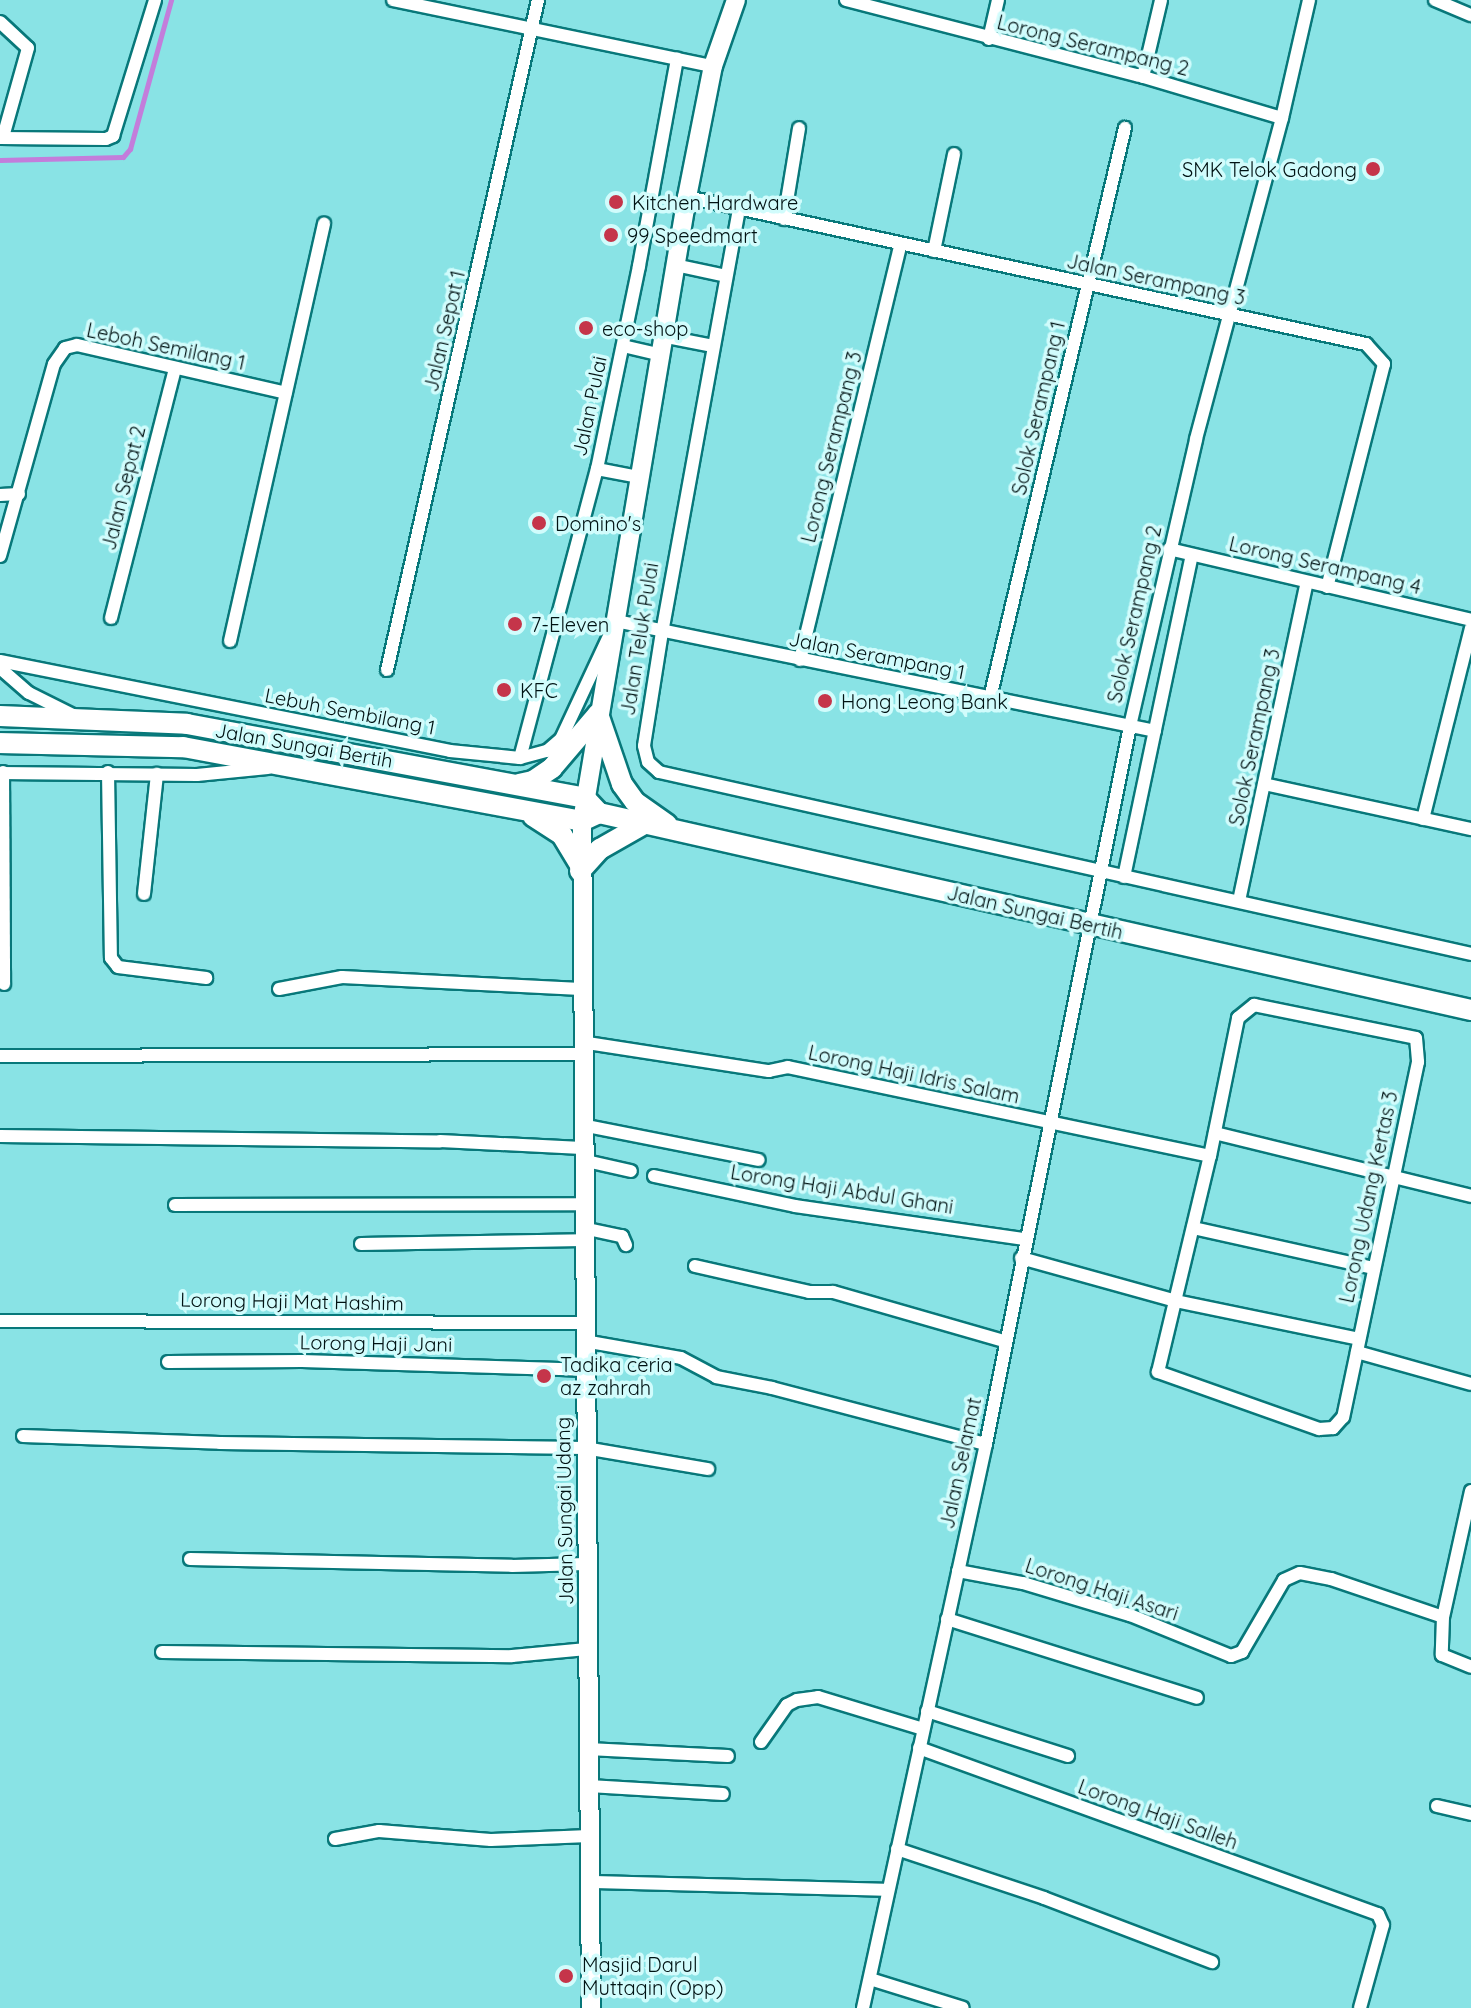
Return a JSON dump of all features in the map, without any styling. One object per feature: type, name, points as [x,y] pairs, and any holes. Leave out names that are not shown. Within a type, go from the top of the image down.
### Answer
[{"type":"main road","points":[[517,785],[533,781],[552,768],[598,714]]},
{"type":"main road","points":[[598,714],[622,784],[635,802],[677,831]]},
{"type":"main road","name":"Jalan Sungai Bertih","points":[[0,716],[76,716],[187,724],[517,785],[588,811],[1471,1010]]},
{"type":"main road","name":"Jalan Sungai Bertih","points":[[0,743],[183,747],[515,808],[588,811]]},
{"type":"main road","points":[[515,808],[556,830],[580,869],[600,849],[644,824]]},
{"type":"street","points":[[0,22],[28,48],[1,138],[106,139],[113,136],[155,0]]},
{"type":"street","points":[[393,0],[713,66]]},
{"type":"street","name":"Jalan Sepat 1","points":[[387,670],[538,0]]},
{"type":"street","points":[[989,39],[998,0]]},
{"type":"street","points":[[1143,77],[1161,0]]},
{"type":"street","name":"Solok Serampang 2","points":[[1087,924],[1169,549],[1282,118],[1309,0]]},
{"type":"street","points":[[1435,0],[1469,14],[1471,0]]},
{"type":"street","name":"Lorong Serampang 2","points":[[847,1],[1143,77],[1282,118]]},
{"type":"street","name":"Jalan Teluk Pulai","points":[[588,811],[598,714],[660,345],[713,66],[732,5]]},
{"type":"street","name":"Jalan Pulai","points":[[520,758],[597,469],[677,58]]},
{"type":"street","points":[[784,219],[799,128]]},
{"type":"street","name":"Solok Serampang 1","points":[[990,698],[1125,128]]},
{"type":"street","points":[[934,251],[954,154]]},
{"type":"street","name":"Jalan Serampang 3","points":[[687,197],[1366,344],[1384,364],[1327,587]]},
{"type":"street","name":"Jalan Teluk Pulai","points":[[739,209],[662,632],[644,746],[648,762],[659,772],[1098,872]]},
{"type":"street","points":[[230,641],[324,223]]},
{"type":"street","name":"Lorong Serampang 3","points":[[800,660],[901,244]]},
{"type":"street","points":[[675,265],[726,276]]},
{"type":"street","name":"Leboh Semilang 1","points":[[0,556],[54,364],[65,348],[77,345],[286,393]]},
{"type":"street","points":[[623,346],[713,346]]},
{"type":"street","name":"Jalan Sepat 2","points":[[111,618],[175,368]]},
{"type":"street","points":[[597,469],[639,477]]},
{"type":"street","points":[[0,495],[19,494]]},
{"type":"street","name":"Lorong Serampang 4","points":[[1169,549],[1471,620]]},
{"type":"street","points":[[1124,877],[1192,555]]},
{"type":"street","name":"Solok Serampang 3","points":[[1239,901],[1307,582]]},
{"type":"street","name":"Jalan Serampang 1","points":[[616,621],[1155,731]]},
{"type":"street","name":"Lebuh Sembilang 1","points":[[0,661],[450,751],[520,758],[547,751],[561,739],[616,621]]},
{"type":"street","points":[[1423,819],[1471,628]]},
{"type":"street","points":[[0,668],[29,693],[76,716]]},
{"type":"street","points":[[4,984],[2,772],[247,772],[287,764]]},
{"type":"street","points":[[108,772],[111,958],[118,967],[206,978]]},
{"type":"street","points":[[144,894],[157,774]]},
{"type":"street","points":[[1264,784],[1471,829]]},
{"type":"street","name":"Jalan Sungai Udang","points":[[588,811],[580,869],[591,2008]]},
{"type":"street","points":[[1098,872],[1471,954]]},
{"type":"street","name":"Jalan Selamat","points":[[863,2008],[986,1444],[1087,924]]},
{"type":"street","points":[[279,989],[342,977],[581,989]]},
{"type":"street","name":"Lorong Udang Kertas 3","points":[[1176,1301],[1158,1372],[1319,1429],[1333,1428],[1343,1417],[1418,1051],[1416,1038],[1254,1005],[1238,1018],[1215,1133]]},
{"type":"street","name":"Lorong Haji Idris Salam","points":[[0,1056],[581,1048],[769,1071],[788,1067],[1210,1156]]},
{"type":"street","points":[[582,1125],[759,1160]]},
{"type":"street","points":[[1176,1301],[1215,1133],[1471,1196]]},
{"type":"street","points":[[0,1136],[440,1141],[582,1154],[631,1171]]},
{"type":"street","name":"Lorong Haji Abdul Ghani","points":[[654,1176],[795,1206],[1025,1239]]},
{"type":"street","points":[[175,1205],[582,1204]]},
{"type":"street","points":[[1193,1228],[1373,1268]]},
{"type":"street","points":[[361,1244],[583,1234],[622,1236],[626,1245]]},
{"type":"street","points":[[1021,1258],[1176,1301],[1358,1346],[1471,1384]]},
{"type":"street","points":[[695,1266],[809,1292],[833,1292],[1004,1341]]},
{"type":"street","name":"Lorong Haji Mat Hashim","points":[[0,1321],[584,1332],[681,1358],[716,1377],[772,1388],[986,1444]]},
{"type":"street","name":"Lorong Haji Jani","points":[[168,1362],[302,1361],[584,1370]]},
{"type":"street","points":[[23,1436],[220,1443],[585,1448],[708,1469]]},
{"type":"street","points":[[1471,1491],[1443,1617],[1442,1655],[1471,1667]]},
{"type":"street","points":[[190,1559],[512,1566],[586,1564]]},
{"type":"street","name":"Lorong Haji Asari","points":[[958,1571],[1023,1583],[1130,1615],[1231,1656],[1242,1652],[1284,1580],[1300,1573],[1331,1579],[1443,1617]]},
{"type":"street","points":[[947,1619],[1197,1698]]},
{"type":"street","points":[[162,1652],[512,1656],[587,1649]]},
{"type":"street","points":[[761,1742],[787,1705],[818,1697],[923,1729]]},
{"type":"street","points":[[927,1711],[1068,1756]]},
{"type":"street","name":"Lorong Haji Salleh","points":[[919,1748],[1378,1914],[1382,1919],[1360,2008]]},
{"type":"street","points":[[588,1749],[728,1756]]},
{"type":"street","points":[[589,1786],[723,1794]]},
{"type":"street","points":[[1437,1806],[1471,1814]]},
{"type":"street","points":[[335,1839],[379,1831],[491,1840],[589,1836]]},
{"type":"street","points":[[897,1849],[1044,1898],[1212,1962]]},
{"type":"street","points":[[591,1882],[887,1890]]},
{"type":"street","points":[[870,1979],[963,2008]]},
{"type":"waterway","points":[[0,160],[123,157],[130,149],[171,0]]},
{"type":"place","name":"SMK Telok Gadong","points":[[1373,169]]},
{"type":"place","name":"Kitchen Hardware","points":[[616,202]]},
{"type":"place","name":"99 Speedmart","points":[[611,235]]},
{"type":"place","name":"eco-shop","points":[[586,328]]},
{"type":"place","name":"Domino's","points":[[539,523]]},
{"type":"place","name":"7-Eleven","points":[[515,624]]},
{"type":"place","name":"KFC","points":[[504,690]]},
{"type":"place","name":"Hong Leong Bank","points":[[825,701]]},
{"type":"place","name":"Tadika ceria az zahrah","points":[[544,1376]]},
{"type":"place","name":"Masjid Darul Muttaqin (Opp)","points":[[566,1976]]}]
